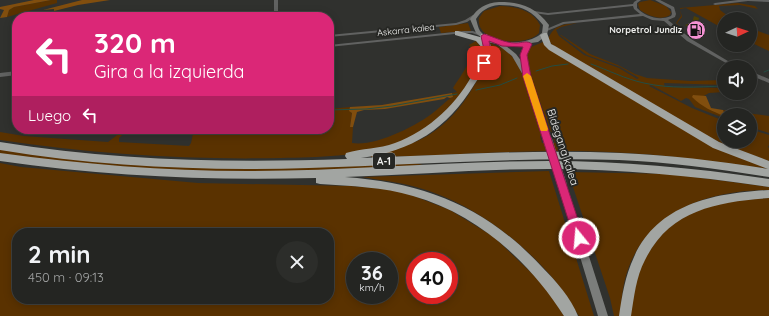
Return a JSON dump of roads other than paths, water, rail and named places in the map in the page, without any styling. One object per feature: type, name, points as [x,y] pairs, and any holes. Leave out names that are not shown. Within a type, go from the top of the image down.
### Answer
[{"type":"highway","points":[[545,32],[548,44],[552,48],[686,129],[716,145],[769,164]]},
{"type":"highway","points":[[458,33],[478,40],[488,50]]},
{"type":"highway","points":[[268,165],[377,152],[403,144],[417,137],[439,123],[462,100],[484,63],[488,50],[484,36]]},
{"type":"highway","name":"A-1","points":[[0,146],[54,154],[123,161],[196,165],[268,165],[472,157],[602,156],[700,164],[769,174]]},
{"type":"highway","name":"A-1","points":[[0,157],[50,164],[121,171],[223,176],[320,174],[484,166],[549,165],[657,169],[769,183]]},
{"type":"highway","points":[[223,176],[349,181],[376,184],[425,195],[445,202],[467,213],[519,251],[552,288],[572,316]]},
{"type":"highway","points":[[625,316],[629,288],[638,259],[658,231],[685,210],[704,202],[724,198],[769,194]]},
{"type":"street","points":[[276,0],[276,12]]},
{"type":"street","points":[[506,0],[534,12],[548,14],[634,5],[639,0]]},
{"type":"street","points":[[634,5],[637,10],[644,15],[664,19],[672,17],[674,11],[669,5],[657,0]]},
{"type":"street","points":[[715,4],[748,0],[769,1]]},
{"type":"street","points":[[516,5],[487,3],[474,16],[474,26],[484,36],[496,42],[516,45],[535,42],[545,32],[562,23],[644,15]]},
{"type":"street","points":[[534,12],[543,20],[545,32]]},
{"type":"street","name":"Askarra kalea","points":[[334,36],[456,24],[466,21],[474,16]]},
{"type":"street","points":[[664,19],[689,40],[724,60]]},
{"type":"street","name":"Askarra kalea","points":[[334,45],[472,32],[484,36]]},
{"type":"street","name":"Bidegana kalea","points":[[496,42],[514,55],[527,77]]},
{"type":"street","name":"Bidegana kalea","points":[[528,44],[524,55],[527,77],[603,316]]},
{"type":"street","points":[[0,75],[12,74]]},
{"type":"street","points":[[757,76],[769,81]]},
{"type":"waterway","points":[[536,71],[552,66],[568,64]]},
{"type":"waterway","points":[[591,64],[630,79],[654,85],[684,87],[717,86]]},
{"type":"waterway","points":[[764,72],[769,70]]},
{"type":"waterway","points":[[476,90],[500,85],[517,78]]},
{"type":"waterway","points":[[334,110],[366,109],[392,106],[457,94]]},
{"type":"place","name":"Norpetrol Jundiz","points":[[696,30]]}]
